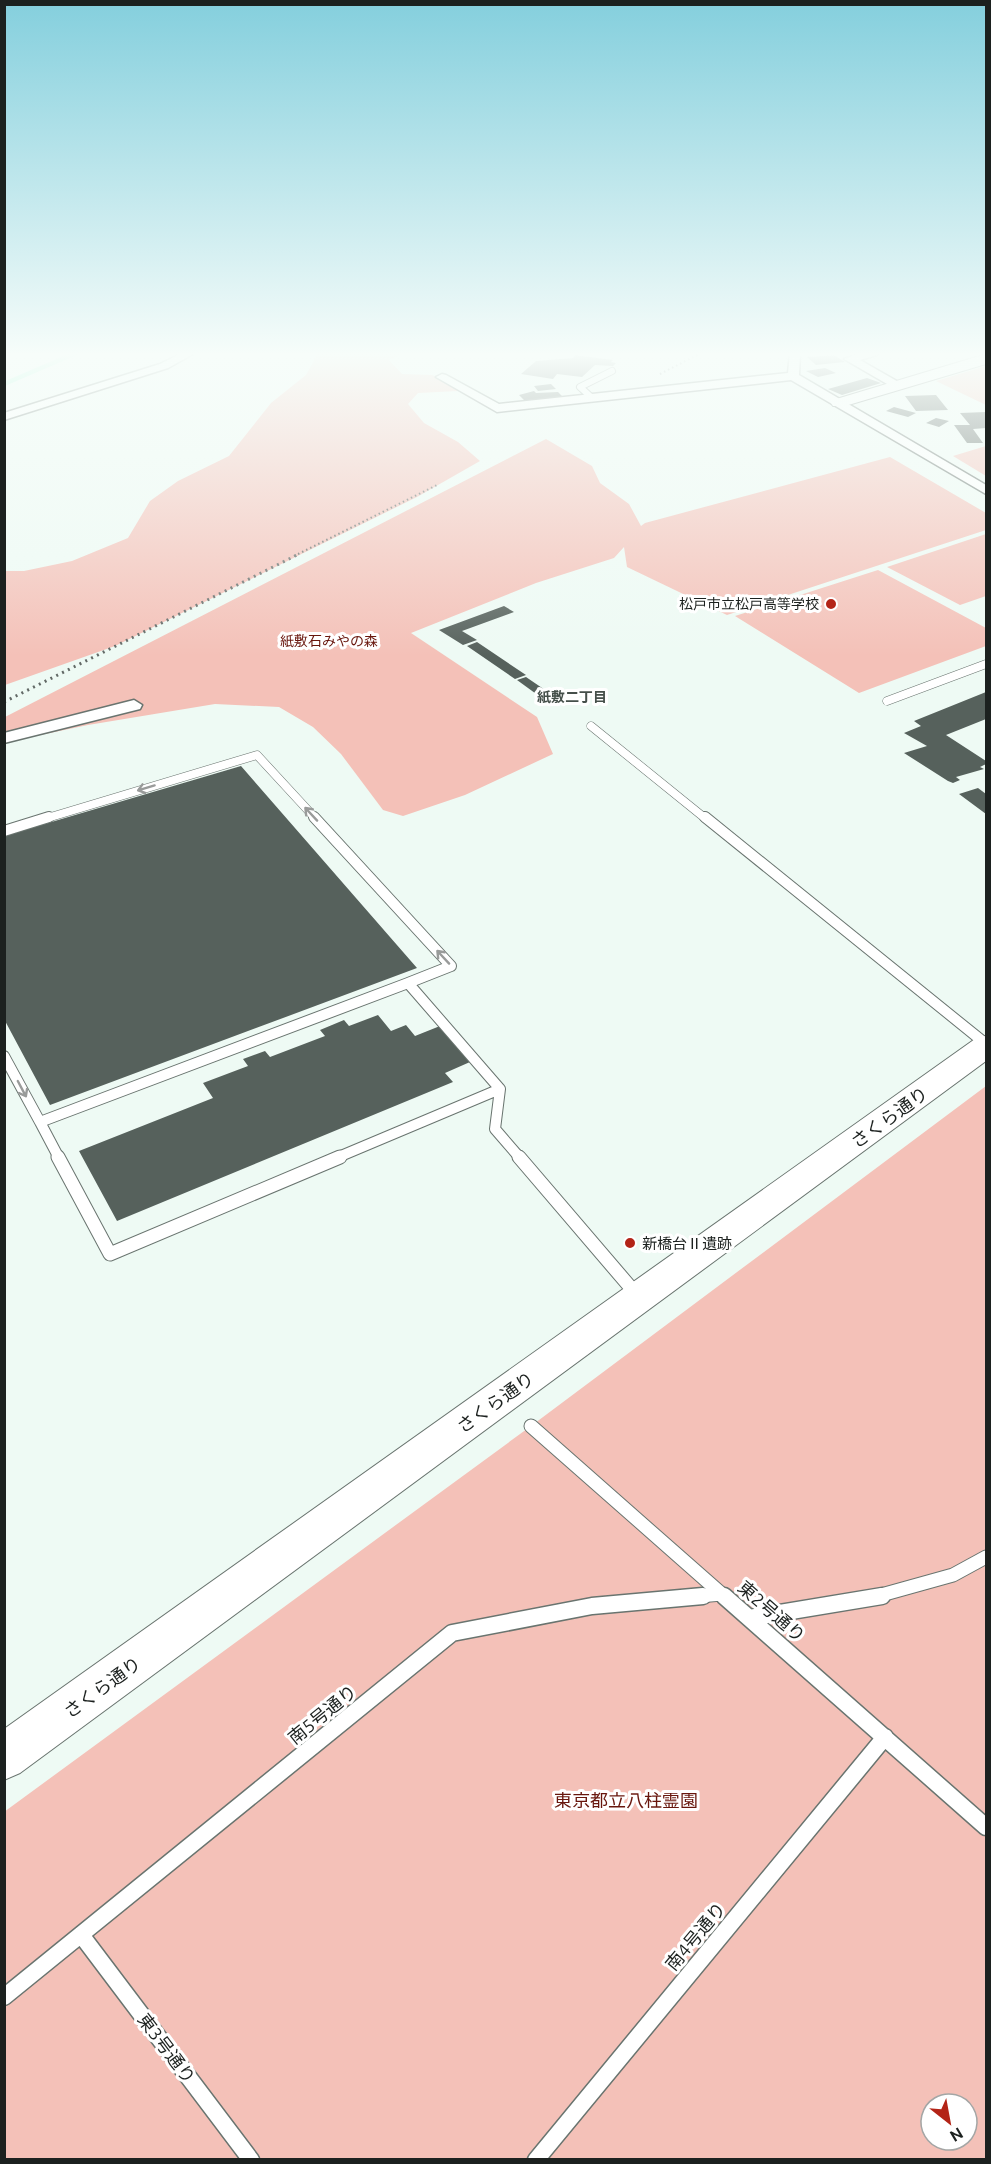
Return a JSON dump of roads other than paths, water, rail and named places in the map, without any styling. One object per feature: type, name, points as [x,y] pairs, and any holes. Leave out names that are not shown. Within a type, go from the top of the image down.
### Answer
[{"type":"street","points":[[926,454],[987,490]]},
{"type":"street","points":[[4,738],[134,705]]},
{"type":"street","name":"さくら通り","points":[[4,1757],[987,1045]]},
{"type":"lane","points":[[887,701],[987,664]]},
{"type":"lane","points":[[591,726],[987,1045]]},
{"type":"lane","points":[[4,831],[256,755],[451,966],[40,1122]]},
{"type":"lane","points":[[408,983],[500,1089],[495,1130],[639,1298]]},
{"type":"lane","points":[[4,1056],[110,1254],[500,1089]]},
{"type":"lane","name":"東2号通り","points":[[531,1426],[987,1827]]},
{"type":"lane","points":[[749,1618],[881,1596],[953,1575],[987,1557]]},
{"type":"lane","name":"南5号通り","points":[[4,1997],[82,1936],[452,1633],[592,1606],[722,1594]]},
{"type":"lane","name":"南4号通り","points":[[536,2160],[885,1737]]},
{"type":"lane","name":"東3号通り","points":[[82,1936],[251,2160]]},
{"type":"railway","points":[[294,556],[437,485]]},
{"type":"railway","points":[[4,702],[297,555]]},
{"type":"place","name":"松戸市立松戸高等学校","points":[[831,604]]},
{"type":"place","name":"新橋台Ⅱ遺跡","points":[[630,1243]]},
{"type":"district","name":"紙敷二丁目","points":[[572,697]]},
{"type":"park label","name":"紙敷石みやの森","points":[[329,641]]},
{"type":"park label","name":"東京都立八柱霊園","points":[[626,1800]]}]
